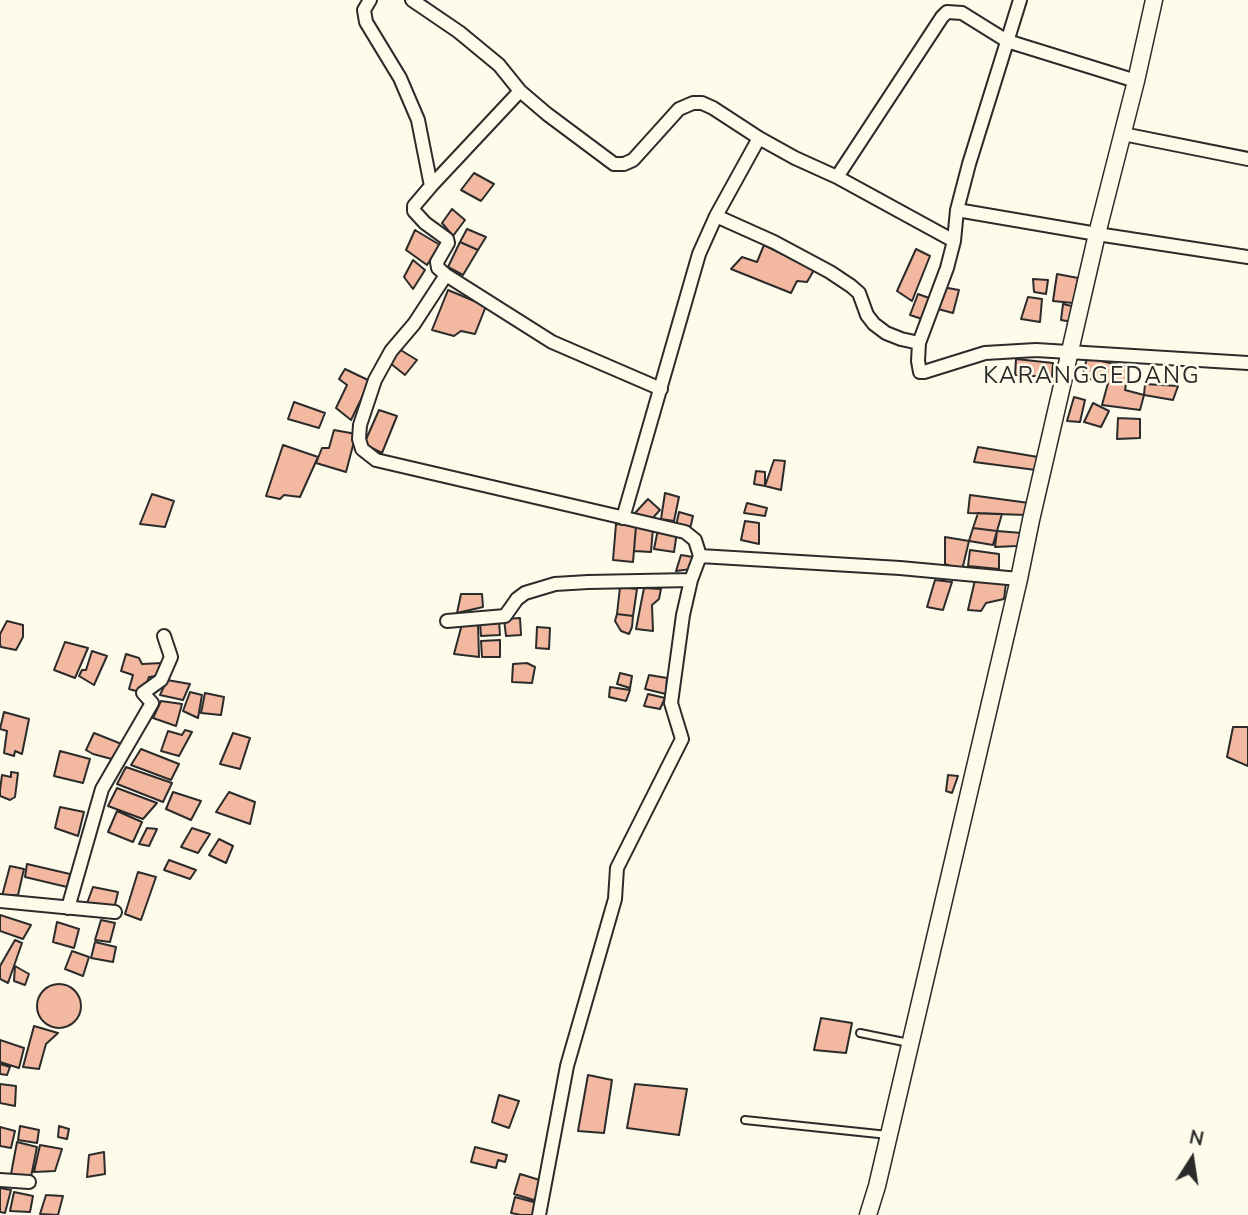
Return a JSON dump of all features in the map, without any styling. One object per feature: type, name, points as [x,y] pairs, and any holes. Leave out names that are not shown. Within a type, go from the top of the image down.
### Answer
[{"type":"street","points":[[369,0],[364,10],[366,22],[409,97],[418,120],[432,186]]},
{"type":"street","points":[[412,0],[459,32],[499,65],[520,91],[608,160],[617,164],[632,160],[679,108],[702,103],[795,158],[836,177],[954,241]]},
{"type":"street","points":[[1020,0],[969,164],[957,210],[954,241],[947,268],[919,343],[920,372],[985,353],[1036,350],[1248,363]]},
{"type":"street","points":[[868,1215],[1154,0]]},
{"type":"street","points":[[836,177],[947,12],[962,13],[1007,41],[1136,81]]},
{"type":"street","points":[[520,91],[414,206],[414,211],[425,223],[447,239],[448,243],[437,262],[438,268],[552,342],[661,389]]},
{"type":"street","points":[[1123,134],[1248,159]]},
{"type":"street","points":[[623,518],[699,254],[716,216],[759,138]]},
{"type":"street","points":[[957,210],[1248,257]]},
{"type":"street","points":[[716,216],[774,242],[830,272],[859,293],[867,315],[874,324],[886,333],[919,343]]},
{"type":"street","points":[[446,275],[414,324],[391,351],[375,380],[360,425],[359,439],[362,449],[376,460],[685,532],[695,540],[700,556],[683,615],[671,703],[682,739],[617,868],[615,899],[568,1066],[538,1215]]},
{"type":"street","points":[[700,556],[900,568],[1019,579]]},
{"type":"street","points":[[447,621],[505,616],[525,593],[555,584],[691,580]]},
{"type":"street","points":[[68,908],[102,789],[152,703],[143,693],[162,680],[171,657],[164,636]]},
{"type":"street","points":[[0,901],[115,912]]},
{"type":"street","points":[[0,1180],[29,1182]]},
{"type":"lane","points":[[860,1033],[910,1043]]},
{"type":"lane","points":[[745,1120],[888,1135]]},
{"type":"building","points":[[474,173],[494,184],[481,201],[461,190]]},
{"type":"building","points":[[452,209],[465,220],[453,236],[442,223]]},
{"type":"building","points":[[467,229],[486,237],[478,250],[460,242]]},
{"type":"building","points":[[415,230],[440,245],[427,265],[406,250]]},
{"type":"building","points":[[460,242],[478,250],[463,275],[448,267]]},
{"type":"building","points":[[764,245],[814,270],[807,282],[797,281],[791,293],[731,269],[742,257],[757,262]]},
{"type":"building","points":[[916,249],[930,256],[912,301],[897,291]]},
{"type":"building","points":[[413,260],[425,270],[413,289],[404,277]]},
{"type":"building","points":[[1057,274],[1078,278],[1073,303],[1053,301]]},
{"type":"building","points":[[1033,279],[1048,280],[1046,294],[1034,292]]},
{"type":"building","points":[[942,287],[959,290],[953,313],[938,309]]},
{"type":"building","points":[[448,290],[486,306],[475,334],[461,331],[454,336],[432,330]]},
{"type":"building","points":[[918,294],[932,299],[925,320],[910,315]]},
{"type":"building","points":[[1028,297],[1042,299],[1040,322],[1021,319]]},
{"type":"building","points":[[1063,304],[1076,307],[1072,322],[1061,320]]},
{"type":"building","points":[[399,349],[417,360],[405,375],[390,363]]},
{"type":"building","points":[[1087,358],[1129,367],[1125,390],[1144,395],[1140,410],[1102,405],[1108,383],[1082,377]]},
{"type":"building","points":[[1016,359],[1053,363],[1052,377],[1015,375]]},
{"type":"building","points":[[345,369],[370,381],[351,420],[336,408],[347,385],[339,379]]},
{"type":"building","points":[[1145,384],[1178,386],[1173,400],[1144,395]]},
{"type":"building","points":[[1074,397],[1085,400],[1080,422],[1067,421]]},
{"type":"building","points":[[294,402],[325,413],[319,428],[288,419]]},
{"type":"building","points":[[1093,403],[1109,411],[1101,427],[1084,422]]},
{"type":"building","points":[[379,410],[397,416],[382,453],[364,444]]},
{"type":"building","points":[[1118,418],[1140,419],[1140,438],[1117,439]]},
{"type":"building","points":[[334,430],[356,434],[346,472],[316,463],[322,448],[329,448]]},
{"type":"building","points":[[283,445],[318,457],[300,497],[284,495],[280,499],[266,496]]},
{"type":"building","points":[[978,447],[1038,457],[1036,470],[974,462]]},
{"type":"building","points":[[774,460],[785,461],[781,490],[765,486]]},
{"type":"building","points":[[756,471],[765,472],[765,486],[754,484]]},
{"type":"building","points":[[665,493],[679,497],[674,521],[661,519]]},
{"type":"building","points":[[152,494],[174,501],[165,527],[140,524]]},
{"type":"building","points":[[970,495],[1029,503],[1026,515],[968,513]]},
{"type":"building","points":[[648,499],[660,510],[649,522],[635,513]]},
{"type":"building","points":[[747,503],[767,508],[765,516],[744,513]]},
{"type":"building","points":[[679,512],[693,516],[690,529],[676,526]]},
{"type":"building","points":[[978,513],[1002,514],[997,531],[973,528]]},
{"type":"building","points":[[745,521],[759,523],[759,544],[741,540]]},
{"type":"building","points":[[616,524],[636,526],[633,562],[613,560]]},
{"type":"building","points":[[636,526],[653,528],[651,552],[634,551]]},
{"type":"building","points":[[973,528],[997,531],[993,545],[969,541]]},
{"type":"building","points":[[658,529],[677,532],[674,552],[654,549]]},
{"type":"building","points":[[997,531],[1022,533],[1017,546],[995,547]]},
{"type":"building","points":[[945,537],[969,541],[962,570],[945,564]]},
{"type":"building","points":[[970,550],[999,554],[999,569],[968,566]]},
{"type":"building","points":[[681,555],[693,557],[691,569],[676,571]]},
{"type":"building","points":[[935,580],[952,582],[943,610],[927,607]]},
{"type":"building","points":[[975,580],[1006,583],[1004,599],[986,603],[981,611],[968,610]]},
{"type":"building","points":[[620,587],[637,589],[633,616],[617,614]]},
{"type":"building","points":[[644,588],[661,589],[659,599],[652,605],[653,631],[636,629]]},
{"type":"building","points":[[461,594],[482,594],[483,607],[457,613]]},
{"type":"building","points":[[617,614],[633,616],[629,634],[621,631],[615,621]]},
{"type":"building","points":[[520,618],[521,635],[506,636],[504,619]]},
{"type":"building","points":[[7,621],[23,625],[23,637],[16,650],[1,647],[0,644],[0,634]]},
{"type":"building","points":[[499,621],[500,635],[481,636],[480,622]]},
{"type":"building","points":[[462,624],[478,624],[479,657],[454,654]]},
{"type":"building","points":[[537,627],[550,628],[549,649],[536,648]]},
{"type":"building","points":[[500,640],[500,657],[482,657],[481,641]]},
{"type":"building","points":[[65,642],[88,648],[75,678],[54,670]]},
{"type":"building","points":[[92,651],[107,656],[94,685],[79,676],[82,670],[86,670]]},
{"type":"building","points":[[126,654],[139,658],[142,664],[162,663],[157,676],[149,677],[143,693],[129,689],[133,675],[121,671]]},
{"type":"building","points":[[527,663],[535,667],[532,683],[512,682],[513,664]]},
{"type":"building","points":[[620,673],[632,676],[630,688],[617,684]]},
{"type":"building","points":[[649,675],[667,678],[666,694],[645,689]]},
{"type":"building","points":[[167,680],[190,684],[183,700],[160,695]]},
{"type":"building","points":[[610,687],[630,690],[626,701],[609,697]]},
{"type":"building","points":[[190,692],[202,695],[198,718],[183,711]]},
{"type":"building","points":[[205,693],[224,697],[221,715],[201,713]]},
{"type":"building","points":[[648,694],[665,698],[660,709],[644,706]]},
{"type":"building","points":[[161,701],[182,704],[176,726],[153,718]]},
{"type":"building","points":[[4,712],[29,719],[22,754],[15,751],[14,756],[4,753],[7,731],[0,729]]},
{"type":"building","points":[[1233,727],[1248,727],[1248,766],[1227,757]]},
{"type":"building","points":[[185,730],[192,732],[179,756],[161,751],[168,731],[182,735]]},
{"type":"building","points":[[94,733],[124,745],[119,761],[86,750]]},
{"type":"building","points":[[233,733],[250,738],[240,769],[220,764]]},
{"type":"building","points":[[141,749],[179,764],[171,780],[131,765]]},
{"type":"building","points":[[60,751],[90,759],[83,783],[54,776]]},
{"type":"building","points":[[126,767],[172,783],[163,802],[117,784]]},
{"type":"building","points":[[11,772],[18,773],[15,797],[10,800],[0,796],[0,790],[2,775],[11,777]]},
{"type":"building","points":[[948,775],[958,776],[952,793],[946,791]]},
{"type":"building","points":[[117,788],[157,803],[143,819],[108,806]]},
{"type":"building","points":[[173,792],[201,801],[191,820],[166,809]]},
{"type":"building","points":[[229,792],[255,802],[250,824],[216,812]]},
{"type":"building","points":[[60,807],[84,812],[78,836],[55,828]]},
{"type":"building","points":[[117,811],[142,822],[133,842],[108,832]]},
{"type":"building","points":[[147,828],[157,829],[149,846],[139,844]]},
{"type":"building","points":[[192,828],[210,834],[198,853],[181,847]]},
{"type":"building","points":[[219,839],[233,846],[226,863],[209,855]]},
{"type":"building","points":[[169,860],[196,870],[190,879],[164,870]]},
{"type":"building","points":[[27,864],[70,874],[67,887],[25,877]]},
{"type":"building","points":[[10,866],[24,869],[18,895],[2,896]]},
{"type":"building","points":[[138,872],[156,877],[141,920],[125,914]]},
{"type":"building","points":[[93,887],[118,892],[114,909],[86,906]]},
{"type":"building","points":[[0,915],[31,925],[23,939],[0,931]]},
{"type":"building","points":[[101,920],[115,923],[110,942],[95,940]]},
{"type":"building","points":[[57,922],[79,929],[74,948],[53,942]]},
{"type":"building","points":[[15,940],[22,943],[8,983],[0,979],[0,966]]},
{"type":"building","points":[[95,942],[116,947],[113,962],[91,958]]},
{"type":"building","points":[[72,951],[89,957],[83,976],[65,969]]},
{"type":"building","points":[[15,966],[29,974],[25,985],[14,981]]},
{"type":"building","points":[[59,984],[74,991],[81,1006],[74,1021],[59,1028],[44,1021],[37,1006],[44,991]]},
{"type":"building","points":[[821,1018],[852,1023],[846,1053],[814,1050]]},
{"type":"building","points":[[34,1026],[58,1033],[46,1044],[39,1069],[23,1067]]},
{"type":"building","points":[[0,1040],[24,1048],[19,1068],[0,1062]]},
{"type":"building","points":[[0,1064],[10,1067],[7,1075],[0,1074]]},
{"type":"building","points":[[588,1075],[612,1080],[604,1133],[578,1131]]},
{"type":"building","points":[[0,1084],[16,1086],[15,1106],[0,1103]]},
{"type":"building","points":[[635,1084],[687,1089],[679,1135],[627,1128]]},
{"type":"building","points":[[499,1095],[519,1101],[509,1128],[492,1122]]},
{"type":"building","points":[[20,1126],[39,1130],[37,1143],[18,1140]]},
{"type":"building","points":[[59,1126],[69,1129],[67,1139],[58,1137]]},
{"type":"building","points":[[0,1127],[15,1131],[11,1148],[0,1146]]},
{"type":"building","points":[[17,1142],[37,1147],[31,1177],[11,1174]]},
{"type":"building","points":[[40,1145],[62,1149],[55,1171],[34,1172]]},
{"type":"building","points":[[475,1147],[507,1155],[505,1162],[498,1160],[496,1168],[471,1162]]},
{"type":"building","points":[[104,1152],[105,1174],[87,1177],[89,1155]]},
{"type":"building","points":[[520,1174],[543,1181],[537,1201],[514,1194]]},
{"type":"building","points":[[0,1188],[11,1190],[5,1213],[0,1212]]},
{"type":"building","points":[[14,1192],[33,1196],[30,1212],[10,1211]]},
{"type":"building","points":[[46,1195],[63,1196],[58,1215],[40,1214]]},
{"type":"building","points":[[515,1197],[537,1203],[534,1215],[511,1213]]},
{"type":"district","name":"KARANGGEDANG","points":[[1092,377]]}]
